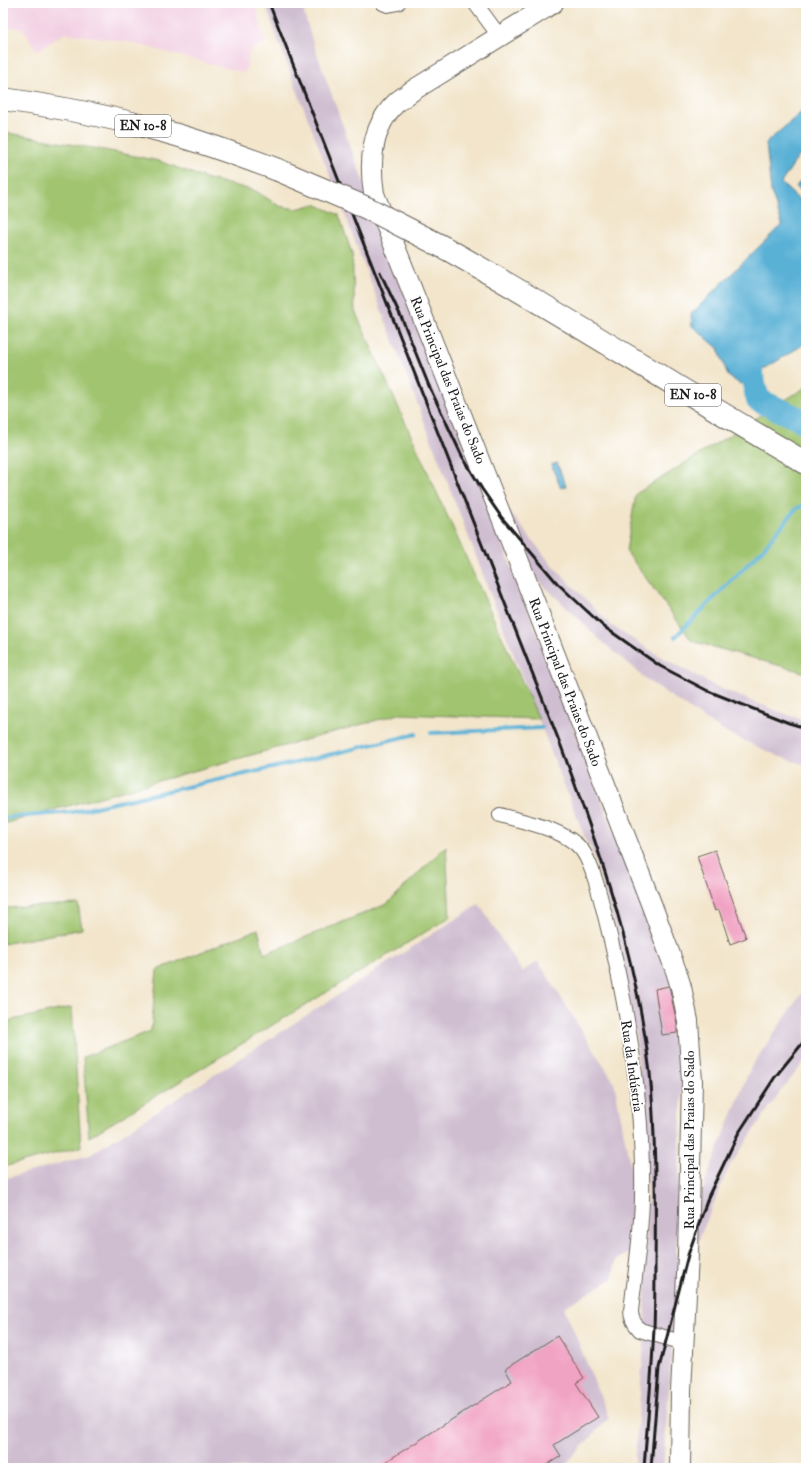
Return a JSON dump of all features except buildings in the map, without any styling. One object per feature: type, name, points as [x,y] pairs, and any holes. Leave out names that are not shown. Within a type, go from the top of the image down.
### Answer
[{"type":"main road","name":"EN 10-8","points":[[3,99],[75,111],[148,127],[211,146],[278,170],[367,208],[445,248],[512,285],[747,429],[806,463]]},
{"type":"street","points":[[383,3],[388,5],[398,3]]},
{"type":"street","points":[[475,3],[500,37]]},
{"type":"street","name":"Rua Principal das Praias do Sado","points":[[553,3],[412,91],[397,103],[385,117],[376,134],[372,153],[371,174],[374,194],[502,518],[681,987],[688,1021],[692,1081],[688,1255],[680,1468]]},
{"type":"street","name":"Rua da Indústria","points":[[500,815],[552,830],[574,842],[582,850],[588,860],[618,972],[636,1083],[640,1125],[642,1200],[631,1317],[640,1330],[684,1343]]},
{"type":"shaded area","points":[[3,3],[255,3],[265,43],[250,50],[245,73],[128,42],[65,33],[37,51],[23,29],[3,26]]},
{"type":"shaded area","points":[[265,3],[283,3],[286,12],[284,3],[301,3],[312,40],[356,162],[472,464],[551,564],[612,626],[661,657],[721,689],[790,716],[806,720],[806,765],[778,756],[721,730],[648,681],[597,637],[540,582],[491,514],[673,986],[681,1041],[682,1087],[676,1261],[711,1167],[751,1067],[806,987],[806,1060],[777,1096],[729,1167],[701,1234],[674,1323],[663,1468],[634,1468],[644,1344],[648,1180],[636,1035],[615,927],[591,847],[587,843],[548,744],[282,51]]},
{"type":"shaded area","points":[[479,904],[522,972],[538,961],[614,1082],[634,1186],[632,1251],[616,1260],[612,1279],[564,1307],[609,1418],[562,1468],[3,1468],[3,1179],[90,1155]]},
{"type":"green space","points":[[3,132],[159,161],[205,178],[256,191],[279,206],[296,209],[315,204],[339,215],[352,254],[355,311],[539,719],[399,714],[3,824]]},
{"type":"green space","points":[[806,387],[806,673],[692,641],[626,551],[636,494]]},
{"type":"green space","points":[[446,846],[450,917],[89,1137],[83,1057],[151,1031],[157,970],[258,929],[264,954],[387,904]]},
{"type":"green space","points":[[78,904],[82,929],[3,944],[3,908]]},
{"type":"green space","points":[[72,1007],[81,1147],[3,1167],[3,1022]]},
{"type":"water","points":[[806,108],[806,152],[798,157],[781,183],[806,206],[806,343],[740,384],[728,376],[718,348],[692,326],[691,314],[782,224],[771,192],[766,143]]},
{"type":"water","points":[[806,173],[806,194],[796,187]]},
{"type":"water","points":[[557,463],[566,486],[561,488],[551,465]]},
{"type":"waterway","points":[[752,376],[758,400],[806,422]]},
{"type":"waterway","points":[[675,637],[761,551],[796,509],[806,504]]},
{"type":"waterway","points":[[431,733],[542,728]]},
{"type":"waterway","points":[[3,818],[73,812],[299,762],[416,734]]},
{"type":"railway","points":[[269,3],[561,746],[590,826],[627,947],[644,1030],[650,1073],[655,1169],[655,1316],[644,1468]]},
{"type":"railway","points":[[380,272],[403,321],[429,386],[462,456],[502,518],[557,583],[603,626],[660,666],[708,691],[789,723],[806,728]]},
{"type":"railway","points":[[651,1468],[659,1368],[688,1255],[709,1195],[738,1134],[775,1077],[806,1039]]}]
